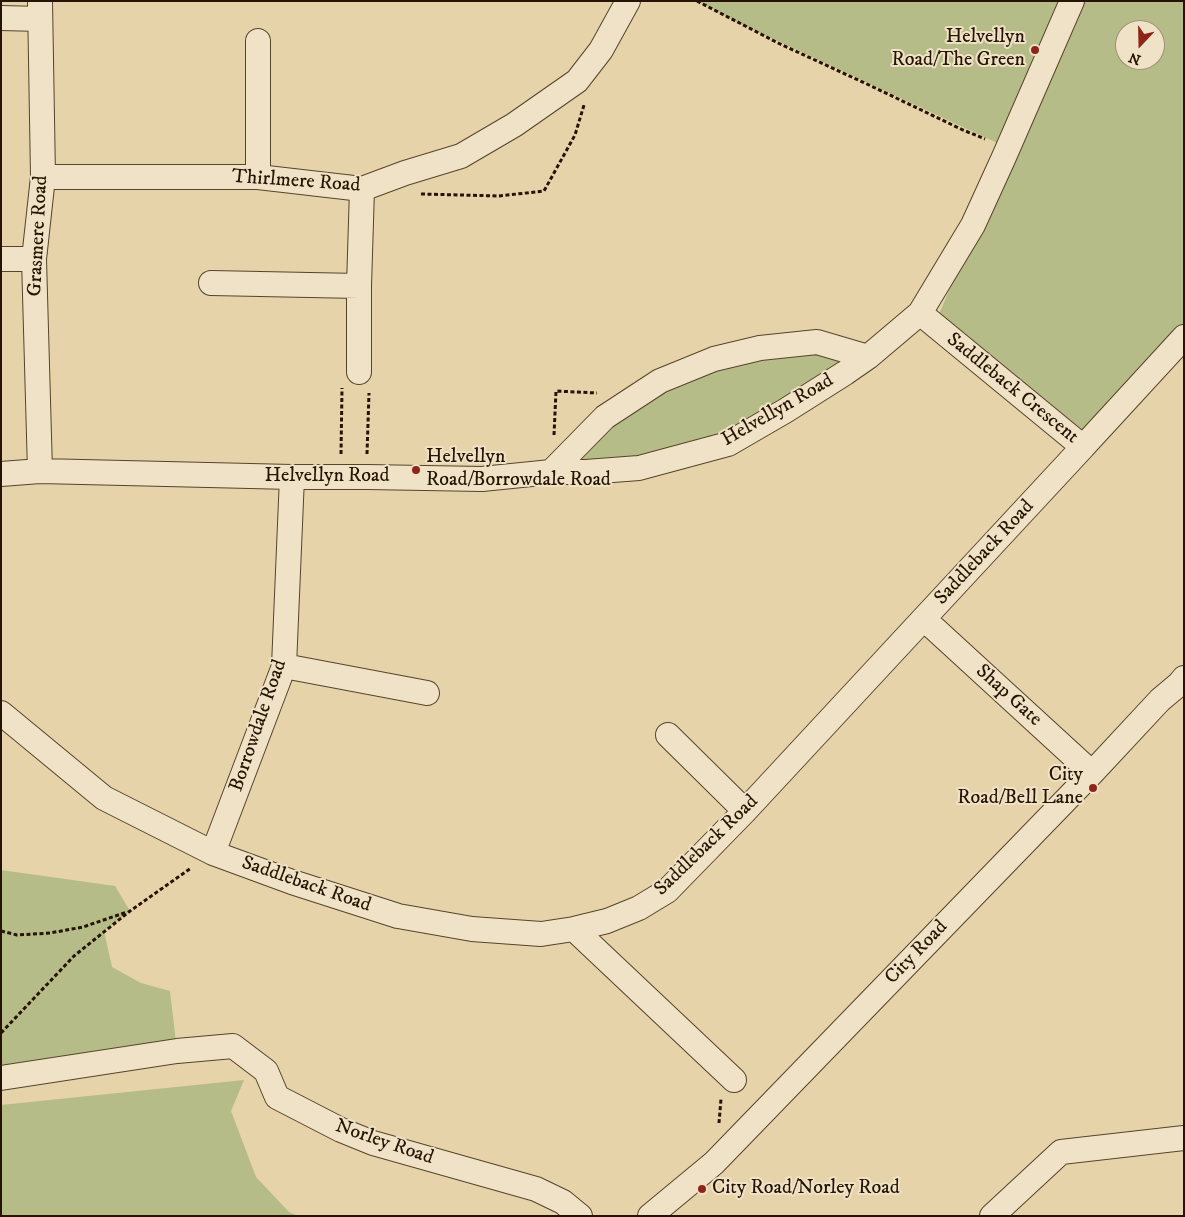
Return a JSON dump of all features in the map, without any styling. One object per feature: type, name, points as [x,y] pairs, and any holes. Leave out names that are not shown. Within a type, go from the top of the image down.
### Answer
[{"type":"street","name":"Thirlmere Road","points":[[43,177],[258,177],[362,190],[405,173],[461,156],[514,125],[577,81],[601,50],[628,1]]},
{"type":"street","name":"Helvellyn Road","points":[[1,474],[40,472],[482,479],[551,472],[586,472],[639,468],[728,444],[845,373],[868,357],[920,313],[973,226],[1072,1]]},
{"type":"street","points":[[1,18],[40,10]]},
{"type":"street","name":"Grasmere Road","points":[[40,10],[43,177],[34,259],[40,472]]},
{"type":"street","points":[[258,40],[258,177]]},
{"type":"street","points":[[359,371],[362,190]]},
{"type":"street","points":[[1,259],[34,259]]},
{"type":"street","points":[[211,283],[359,286]]},
{"type":"street","name":"Saddleback Crescent","points":[[920,313],[1083,447],[1184,337]]},
{"type":"street","points":[[551,472],[605,417],[660,381],[714,359],[760,348],[817,342],[868,357]]},
{"type":"street","name":"Saddleback Road","points":[[1,713],[104,798],[213,853],[292,882],[398,916],[472,929],[541,934],[607,922],[639,908],[667,891],[745,811],[1083,447]]},
{"type":"street","name":"Borrowdale Road","points":[[213,853],[284,666],[292,477]]},
{"type":"street","name":"Shap Gate","points":[[924,619],[1092,773]]},
{"type":"street","points":[[284,666],[427,692]]},
{"type":"street","name":"City Road","points":[[650,1216],[714,1163],[1092,773],[1160,700],[1182,684]]},
{"type":"street","points":[[668,735],[745,811]]},
{"type":"street","points":[[574,929],[729,1076]]},
{"type":"street","name":"Norley Road","points":[[1,1078],[177,1051],[233,1046],[266,1071],[277,1097],[341,1130],[373,1143],[536,1189],[564,1202],[580,1216]]},
{"type":"street","points":[[992,1216],[1060,1152],[1184,1138]]},
{"type":"path","points":[[697,1],[778,43],[963,130],[1008,148]]},
{"type":"path","points":[[415,193],[499,196],[544,192],[575,135],[587,97]]},
{"type":"path","points":[[340,477],[343,371],[369,373],[367,476]]},
{"type":"path","points":[[1,1033],[74,956],[130,911],[213,853]]},
{"type":"path","points":[[1,931],[17,934],[50,933],[83,926],[130,911]]},
{"type":"path","points":[[718,1126],[729,1076]]},
{"type":"green space","points":[[698,1],[1062,1],[1008,148],[741,24]]},
{"type":"green space","points":[[1072,1],[1184,1],[1184,334],[1092,437],[934,326]]},
{"type":"green space","points":[[817,342],[868,357],[753,429],[648,466],[551,472],[640,394],[723,357]]},
{"type":"green space","points":[[1,870],[115,886],[130,911],[104,931],[112,967],[141,983],[170,991],[177,1051],[1,1078]]},
{"type":"green space","points":[[244,1080],[231,1111],[256,1177],[289,1212],[298,1216],[1,1216],[1,1105]]},
{"type":"place","name":"Helvellyn Road/The Green","points":[[1035,50]]},
{"type":"place","name":"Helvellyn Road/Borrowdale Road","points":[[416,470]]},
{"type":"place","name":"City Road/Bell Lane","points":[[1093,788]]},
{"type":"place","name":"City Road/Norley Road","points":[[702,1189]]}]
